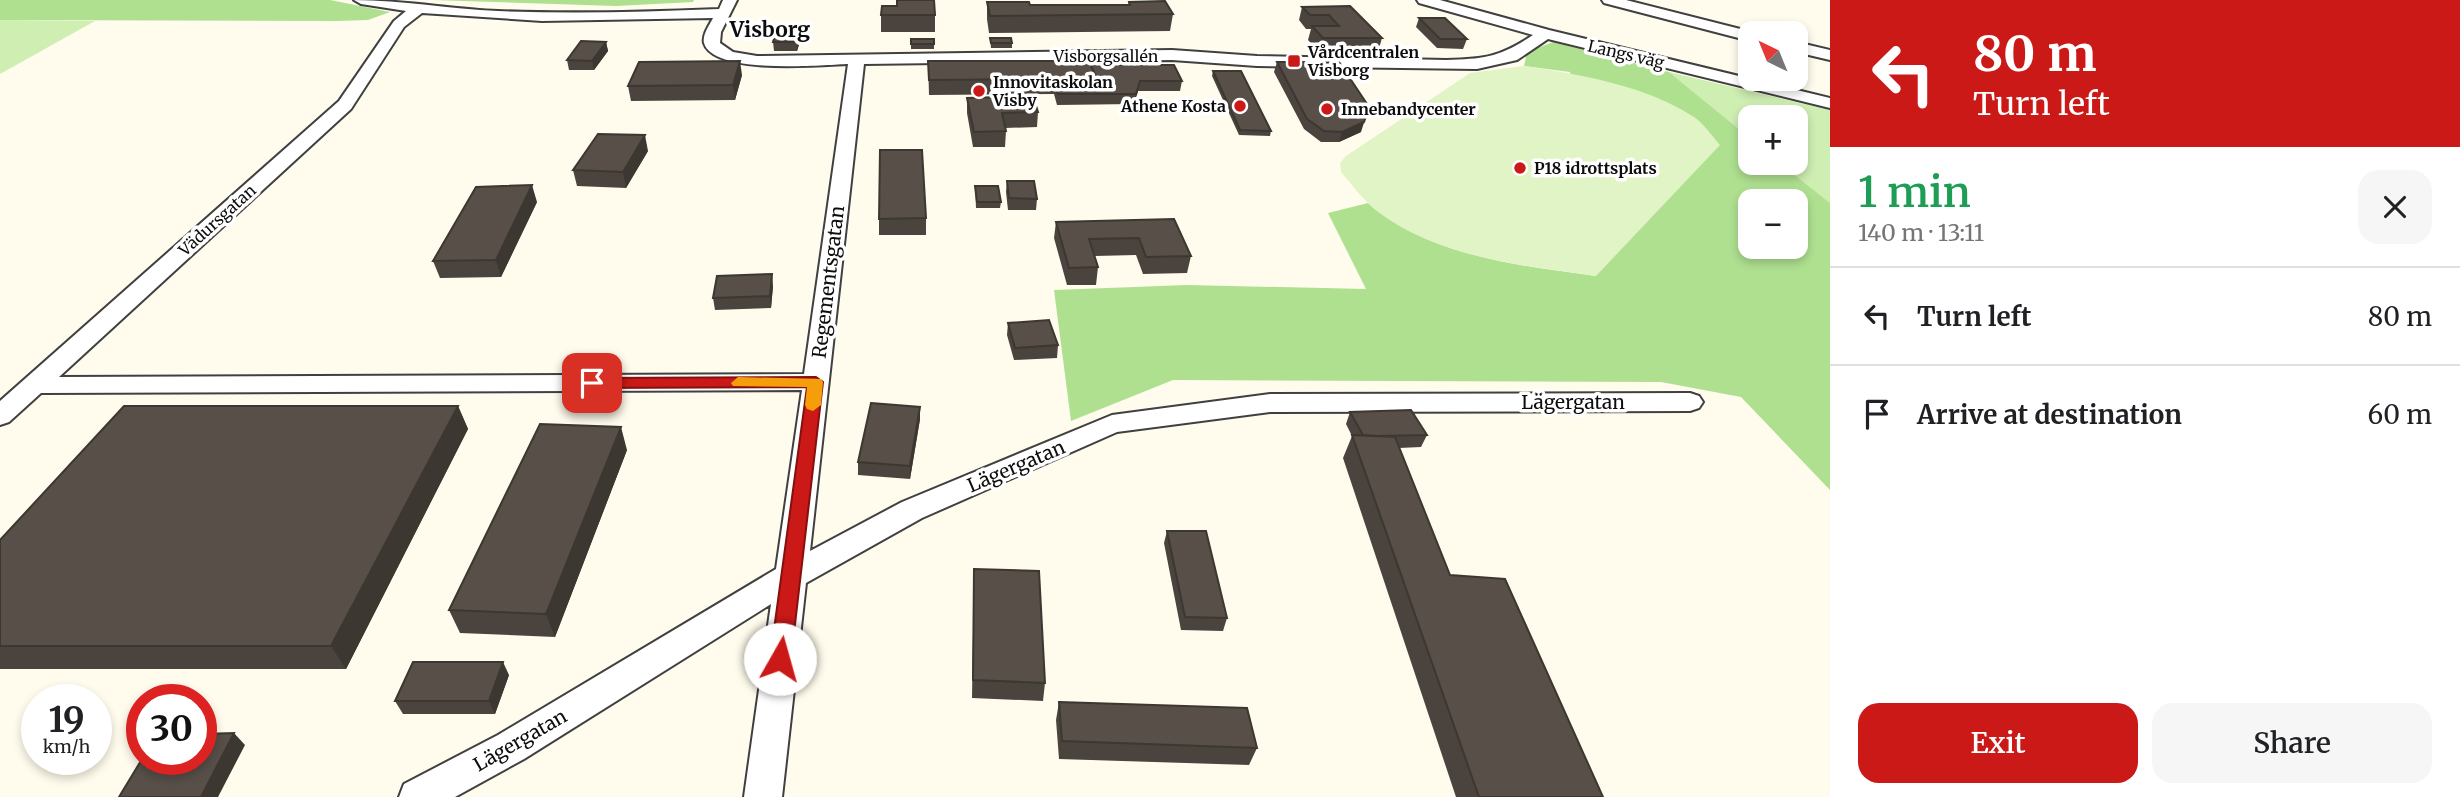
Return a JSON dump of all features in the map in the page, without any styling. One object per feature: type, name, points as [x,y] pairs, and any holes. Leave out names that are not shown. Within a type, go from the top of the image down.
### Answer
[{"type":"street","points":[[360,0],[417,10],[541,17],[643,17],[728,6]]},
{"type":"street","name":"Langs väg","points":[[1424,0],[1545,34],[1738,80]]},
{"type":"street","points":[[1609,0],[1738,33]]},
{"type":"street","name":"Visborgsallén","points":[[728,6],[711,38],[713,45],[722,53],[733,57],[757,61],[1172,55],[1257,61],[1466,64],[1511,57],[1545,34]]},
{"type":"street","name":"Vädursgatan","points":[[0,416],[345,105],[399,24],[417,10]]},
{"type":"street","points":[[1808,50],[1830,55]]},
{"type":"street","name":"Regementsgatan","points":[[763,797],[857,59]]},
{"type":"street","name":"Langs väg","points":[[1782,91],[1830,103]]},
{"type":"street","points":[[34,386],[816,382]]},
{"type":"street","name":"Lägergatan","points":[[418,797],[510,747],[791,576],[912,510],[1112,424],[1270,402],[1690,402]]},
{"type":"green space","points":[[0,0],[330,0],[390,12],[368,20],[338,21],[0,20]]},
{"type":"green space","points":[[433,0],[694,0],[616,6]]},
{"type":"green space","points":[[0,20],[95,21],[0,74]]},
{"type":"green space","points":[[1553,42],[1669,72],[1738,128],[1738,175],[1795,175],[1830,203],[1830,490],[1741,397],[1661,382],[1173,380],[1071,421],[1054,290],[1187,285],[1366,289],[1328,213],[1368,203],[1419,236],[1447,247],[1536,268],[1596,276],[1570,72],[1524,66],[1527,52]]},
{"type":"green space","name":"P18 idrottsplats","points":[[1524,66],[1590,77],[1655,97],[1694,117],[1720,145],[1596,276],[1482,257],[1428,240],[1402,228],[1378,212],[1341,172],[1340,163],[1346,156],[1470,73]]},
{"type":"green space","points":[[1669,72],[1738,88],[1738,91],[1750,91],[1830,110],[1830,203],[1795,175],[1808,175],[1808,105],[1738,105],[1738,128]]},
{"type":"building","points":[[897,0],[934,0],[935,15],[881,15],[882,6],[897,6]]},
{"type":"building","points":[[1165,1],[1173,14],[990,16],[987,2],[1130,5],[1129,2]]},
{"type":"building","points":[[1350,6],[1382,38],[1323,38],[1312,26],[1339,26],[1329,15],[1310,15],[1302,7]]},
{"type":"building","points":[[1419,18],[1445,18],[1467,39],[1440,39]]},
{"type":"building","points":[[778,25],[801,25],[797,42],[773,42]]},
{"type":"building","points":[[990,38],[1011,38],[1012,43],[991,43]]},
{"type":"building","points":[[911,39],[934,39],[934,44],[911,44]]},
{"type":"building","points":[[581,41],[606,42],[592,61],[567,60]]},
{"type":"building","points":[[740,61],[733,85],[628,86],[639,62]]},
{"type":"building","points":[[928,61],[1089,61],[1098,82],[1056,82],[1056,79],[929,80]]},
{"type":"building","name":"Innebandycenter","points":[[1277,62],[1339,62],[1369,107],[1364,122],[1342,132],[1324,131],[1307,119]]},
{"type":"building","points":[[1091,65],[1174,65],[1182,81],[1140,81],[1136,94],[1058,94],[1056,86],[1098,87]]},
{"type":"building","name":"Athene Kosta","points":[[1213,71],[1241,71],[1271,131],[1240,130]]},
{"type":"building","points":[[1029,96],[1030,97],[1000,97]]},
{"type":"building","points":[[1033,96],[1038,112],[1002,113],[1006,131],[974,132],[967,98]]},
{"type":"building","points":[[598,134],[645,135],[623,172],[573,170]]},
{"type":"building","points":[[880,150],[922,150],[926,218],[879,219]]},
{"type":"building","points":[[1007,181],[1034,181],[1037,199],[1009,198]]},
{"type":"building","points":[[532,185],[496,260],[433,261],[476,187]]},
{"type":"building","points":[[975,186],[998,186],[1001,202],[977,202]]},
{"type":"building","points":[[1174,219],[1191,256],[1146,257],[1139,238],[1089,239],[1098,267],[1069,268],[1056,222]]},
{"type":"building","points":[[772,274],[770,296],[713,298],[717,276]]},
{"type":"building","points":[[1049,320],[1058,345],[1015,348],[1008,323]]},
{"type":"building","points":[[871,403],[920,407],[910,466],[858,462]]},
{"type":"building","points":[[124,406],[458,406],[331,646],[0,646],[0,540]]},
{"type":"building","points":[[1411,410],[1427,435],[1363,435],[1350,412]]},
{"type":"building","points":[[540,424],[621,427],[546,614],[449,610]]},
{"type":"building","points":[[1352,435],[1395,437],[1450,575],[1505,579],[1603,797],[1479,797]]},
{"type":"building","points":[[1167,531],[1206,531],[1227,618],[1185,617]]},
{"type":"building","points":[[974,569],[1039,571],[1045,683],[973,680]]},
{"type":"building","points":[[413,662],[503,662],[489,701],[395,701]]},
{"type":"building","points":[[1059,702],[1247,708],[1257,748],[1062,741]]},
{"type":"building","points":[[234,733],[217,766],[217,734]]},
{"type":"building","points":[[132,775],[212,775],[201,797],[119,797]]},
{"type":"slow traffic","points":[[738,383],[816,382],[813,405]]},
{"type":"place","name":"Vårdcentralen Visborg","points":[[1294,61]]},
{"type":"place","name":"Innovitaskolan Visby","points":[[979,91]]},
{"type":"place","name":"Athene Kosta","points":[[1240,106]]},
{"type":"place","name":"Innebandycenter","points":[[1327,109]]},
{"type":"place","name":"P18 idrottsplats","points":[[1520,168]]},
{"type":"district","name":"Visborg","points":[[770,30]]},
{"type":"route","points":[[592,383],[816,382],[780,659]]}]
